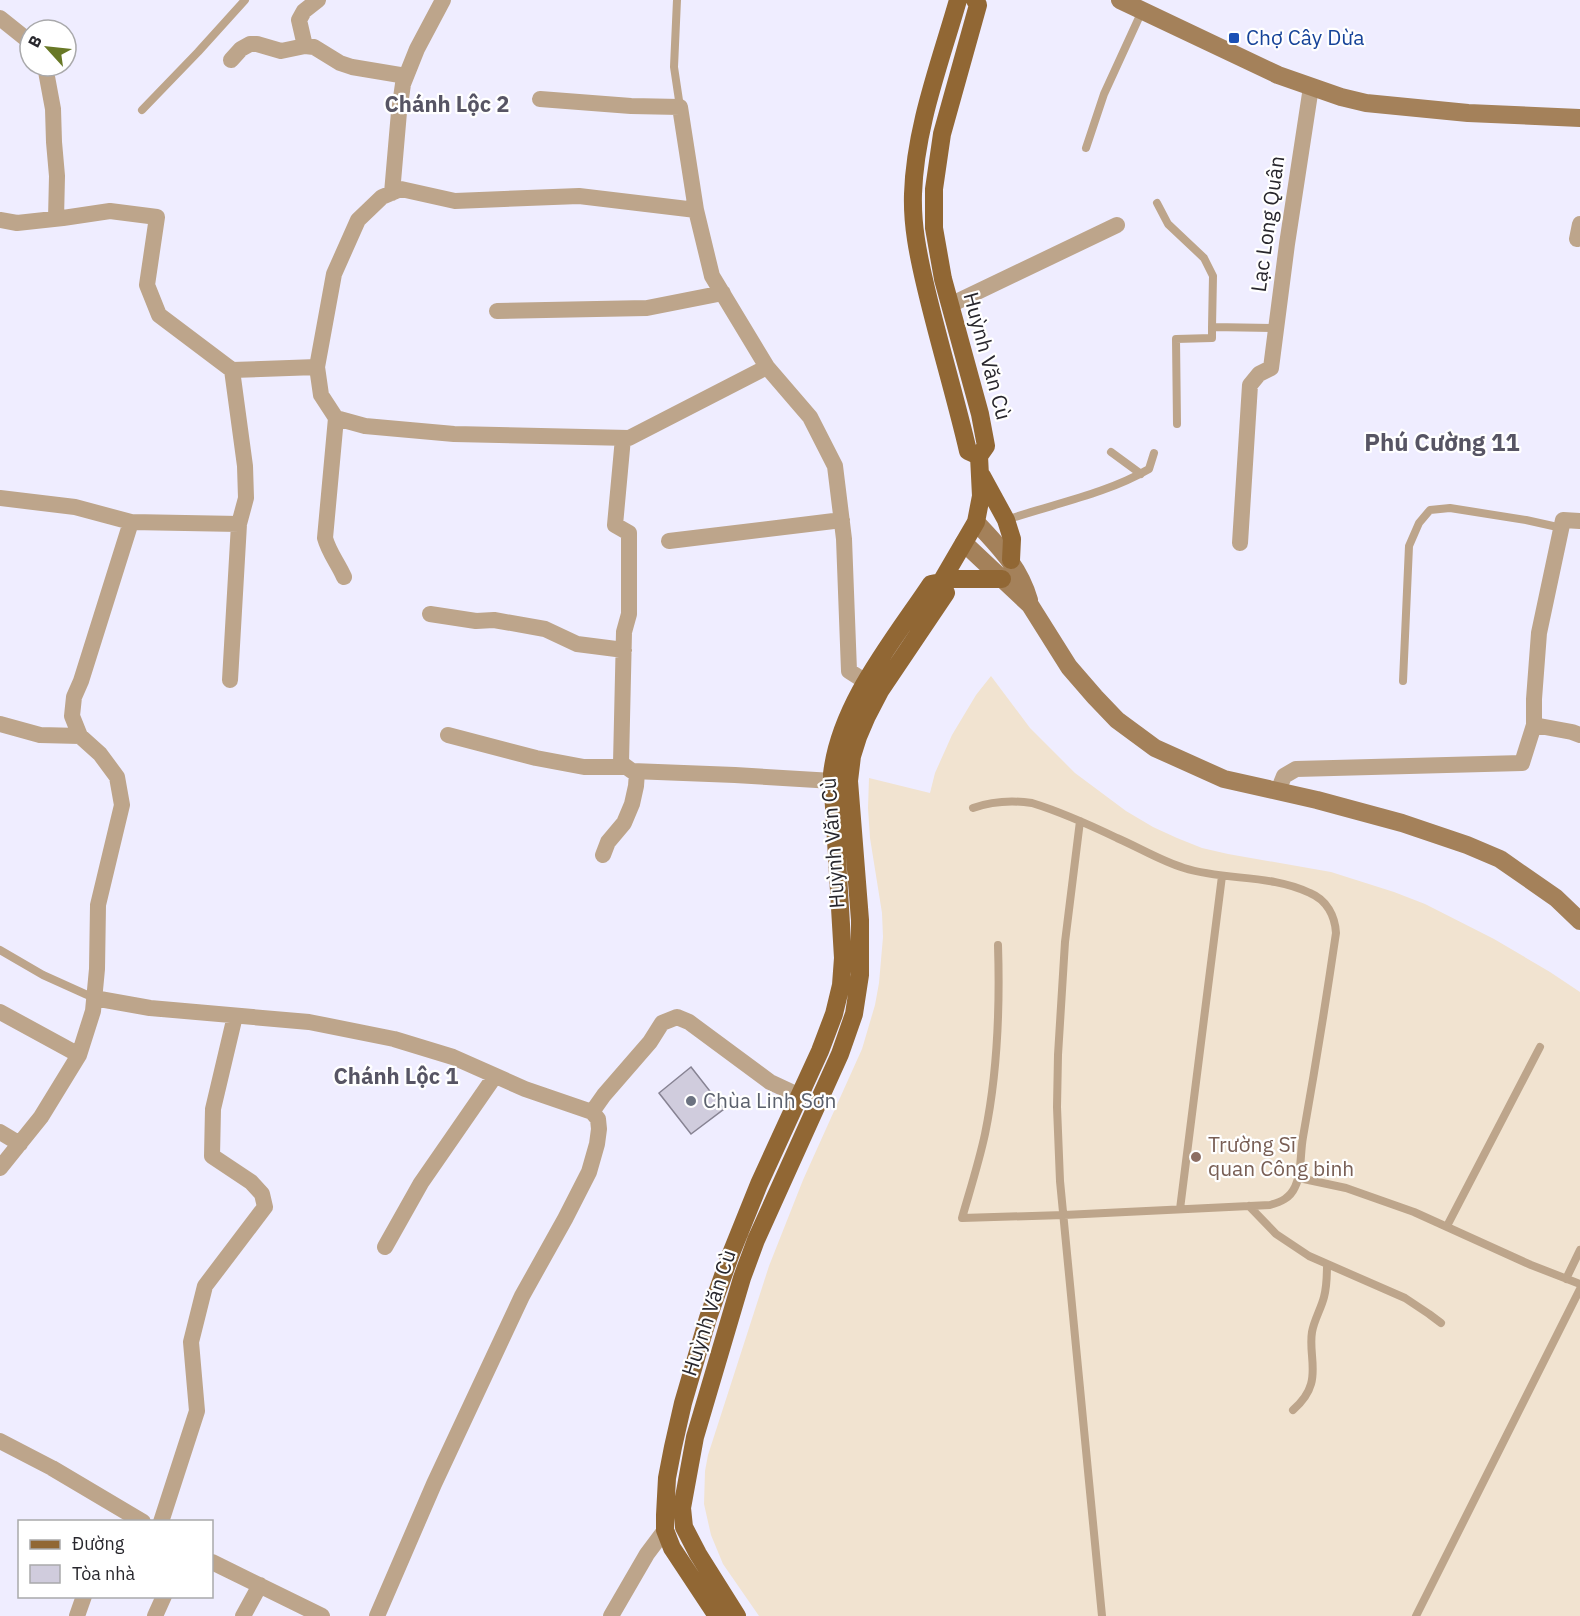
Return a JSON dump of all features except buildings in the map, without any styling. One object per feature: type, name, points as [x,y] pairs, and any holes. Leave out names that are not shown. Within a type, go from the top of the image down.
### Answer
[{"type":"main road","points":[[958,0],[922,123],[916,157],[913,220],[915,238],[943,360],[968,451],[979,464],[1006,520],[1012,539],[1011,560]]},
{"type":"main road","name":"Huỳnh Văn Cù","points":[[737,1616],[684,1527],[682,1508],[695,1437],[742,1278],[756,1239],[840,1054],[854,1014],[860,975],[860,920],[849,781],[850,767],[867,716],[873,687],[931,584],[943,581],[976,522],[981,496],[979,464],[986,446],[980,414],[950,305],[934,228],[934,189],[942,134],[978,5],[975,0]]},
{"type":"main road","points":[[922,268],[941,266]]},
{"type":"main road","points":[[943,581],[1002,579]]},
{"type":"main road","points":[[717,1616],[672,1548],[665,1530],[668,1478],[673,1447],[683,1403],[708,1318],[730,1256],[834,1014],[841,985],[843,958],[833,781],[834,756],[853,704],[873,687]]},
{"type":"main road","points":[[665,1530],[682,1508]]},
{"type":"street","points":[[305,46],[299,20],[304,11],[318,0]]},
{"type":"street","points":[[392,193],[399,112],[406,76],[417,49],[443,0]]},
{"type":"street","points":[[1120,0],[1278,75],[1341,97],[1366,103],[1468,113],[1580,118]]},
{"type":"street","points":[[0,18],[18,32]]},
{"type":"street","points":[[231,60],[241,49],[250,44],[281,51],[305,46],[314,47],[340,63],[352,67],[406,76]]},
{"type":"street","points":[[47,78],[53,109],[57,176],[56,219]]},
{"type":"street","name":"Lạc Long Quân","points":[[1240,543],[1250,385],[1259,374],[1271,368],[1311,87]]},
{"type":"street","points":[[540,99],[680,107],[696,210],[712,276],[768,367],[810,417],[835,466],[844,539],[849,671],[873,687]]},
{"type":"street","points":[[344,577],[338,563],[328,550],[325,538],[336,418],[321,395],[317,367],[334,274],[358,220],[382,197],[401,189],[454,201],[579,196],[696,210]]},
{"type":"street","points":[[0,220],[17,223],[110,211],[157,217],[147,285],[159,315],[232,370],[317,367]]},
{"type":"street","points":[[950,305],[1117,225]]},
{"type":"street","points":[[497,311],[647,309],[723,293]]},
{"type":"street","points":[[336,418],[365,426],[454,434],[629,438],[768,367]]},
{"type":"street","points":[[230,680],[238,524],[246,498],[245,466],[232,370]]},
{"type":"street","points":[[603,855],[608,842],[624,823],[636,786],[631,769],[621,763],[624,632],[629,614],[629,533],[615,525],[623,438]]},
{"type":"street","points":[[0,498],[75,507],[131,522],[238,524]]},
{"type":"street","points":[[669,541],[842,520]]},
{"type":"street","points":[[0,1168],[41,1117],[79,1055],[93,1011],[98,904],[122,805],[117,777],[100,754],[80,736],[72,716],[74,697],[131,522]]},
{"type":"street","points":[[976,522],[1011,560],[1025,588],[1030,605]]},
{"type":"street","points":[[1278,791],[1284,776],[1296,769],[1522,763],[1534,725],[1539,633],[1568,523]]},
{"type":"street","points":[[964,543],[1030,605],[1069,667],[1117,720],[1155,748],[1224,779],[1317,800],[1402,823],[1467,845],[1500,859],[1556,898],[1580,921]]},
{"type":"street","points":[[430,614],[476,621],[494,620],[545,629],[577,644],[624,650]]},
{"type":"street","points":[[0,724],[40,735],[80,736]]},
{"type":"street","points":[[1534,725],[1580,735]]},
{"type":"street","points":[[448,735],[536,758],[584,767],[833,781]]},
{"type":"street","points":[[94,998],[150,1008],[309,1022],[394,1039],[453,1057],[525,1089],[592,1112],[598,1119],[597,1144],[589,1172],[517,1307],[434,1484],[377,1616]]},
{"type":"street","points":[[0,1012],[79,1055]]},
{"type":"street","points":[[160,1520],[197,1411],[191,1342],[206,1286],[265,1207],[262,1194],[250,1182],[212,1156],[213,1109],[235,1016]]},
{"type":"street","points":[[592,1112],[650,1042],[662,1023],[677,1017],[689,1022],[770,1082],[800,1096]]},
{"type":"street","points":[[385,1247],[421,1183],[495,1076]]},
{"type":"street","points":[[0,1132],[20,1144]]},
{"type":"street","points":[[0,1440],[118,1515],[139,1520]]},
{"type":"street","points":[[611,1616],[647,1554],[665,1530]]},
{"type":"street","points":[[213,1562],[322,1616]]},
{"type":"street","points":[[243,1616],[260,1585]]},
{"type":"street","points":[[77,1616],[83,1598]]},
{"type":"street","points":[[155,1616],[163,1598]]},
{"type":"lane","points":[[142,110],[245,0]]},
{"type":"lane","points":[[677,0],[674,67],[680,107]]},
{"type":"lane","points":[[1086,148],[1104,94],[1142,10]]},
{"type":"lane","points":[[1157,203],[1168,224],[1204,258],[1213,276],[1212,338],[1176,339],[1177,424]]},
{"type":"lane","points":[[1212,327],[1276,328]]},
{"type":"lane","points":[[1111,452],[1141,474]]},
{"type":"lane","points":[[1006,520],[1089,494],[1141,474],[1149,469],[1154,453]]},
{"type":"lane","points":[[1403,681],[1408,546],[1419,523],[1430,510],[1450,508],[1526,520],[1568,523]]},
{"type":"lane","points":[[973,808],[996,802],[1020,801],[1044,807],[1166,862],[1186,869],[1222,876],[1263,879],[1292,886],[1318,897],[1329,908],[1336,933],[1302,1141],[1299,1178],[1293,1191],[1283,1201],[1270,1205],[962,1218],[976,1172],[992,1094],[999,1020],[998,945]]},
{"type":"lane","points":[[1080,822],[1065,942],[1058,1054],[1058,1128],[1060,1181],[1102,1616]]},
{"type":"lane","points":[[1180,1209],[1222,876]]},
{"type":"lane","points":[[0,950],[43,975],[94,998]]},
{"type":"lane","points":[[1448,1226],[1540,1047]]},
{"type":"lane","points":[[1299,1178],[1323,1182],[1364,1194],[1414,1212],[1580,1284]]},
{"type":"lane","points":[[1249,1206],[1276,1234],[1309,1256],[1406,1298],[1441,1323]]},
{"type":"lane","points":[[1566,1279],[1580,1250]]},
{"type":"lane","points":[[1293,1410],[1301,1403],[1311,1384],[1312,1330],[1324,1297],[1327,1264]]},
{"type":"lane","points":[[1416,1616],[1580,1289]]},
{"type":"shaded area","name":"Trường Sĩ quan Công binh","points":[[991,676],[1030,728],[1075,773],[1126,811],[1153,827],[1202,848],[1331,872],[1394,892],[1425,904],[1494,939],[1580,992],[1580,1616],[759,1616],[723,1564],[711,1535],[704,1504],[708,1455],[769,1266],[803,1180],[862,1049],[875,1005],[883,937],[882,913],[870,838],[869,778],[930,793],[935,773],[952,735],[976,695]]},
{"type":"place","name":"Chợ Cây Dừa","points":[[1234,38]]},
{"type":"place","name":"Chùa Linh Sơn","points":[[691,1101]]},
{"type":"place","name":"Trường Sĩ quan Công binh","points":[[1196,1157]]},
{"type":"district","name":"Chánh Lộc 2","points":[[447,104]]},
{"type":"district","name":"Phú Cường 11","points":[[1442,443]]},
{"type":"district","name":"Chánh Lộc 1","points":[[396,1076]]}]
